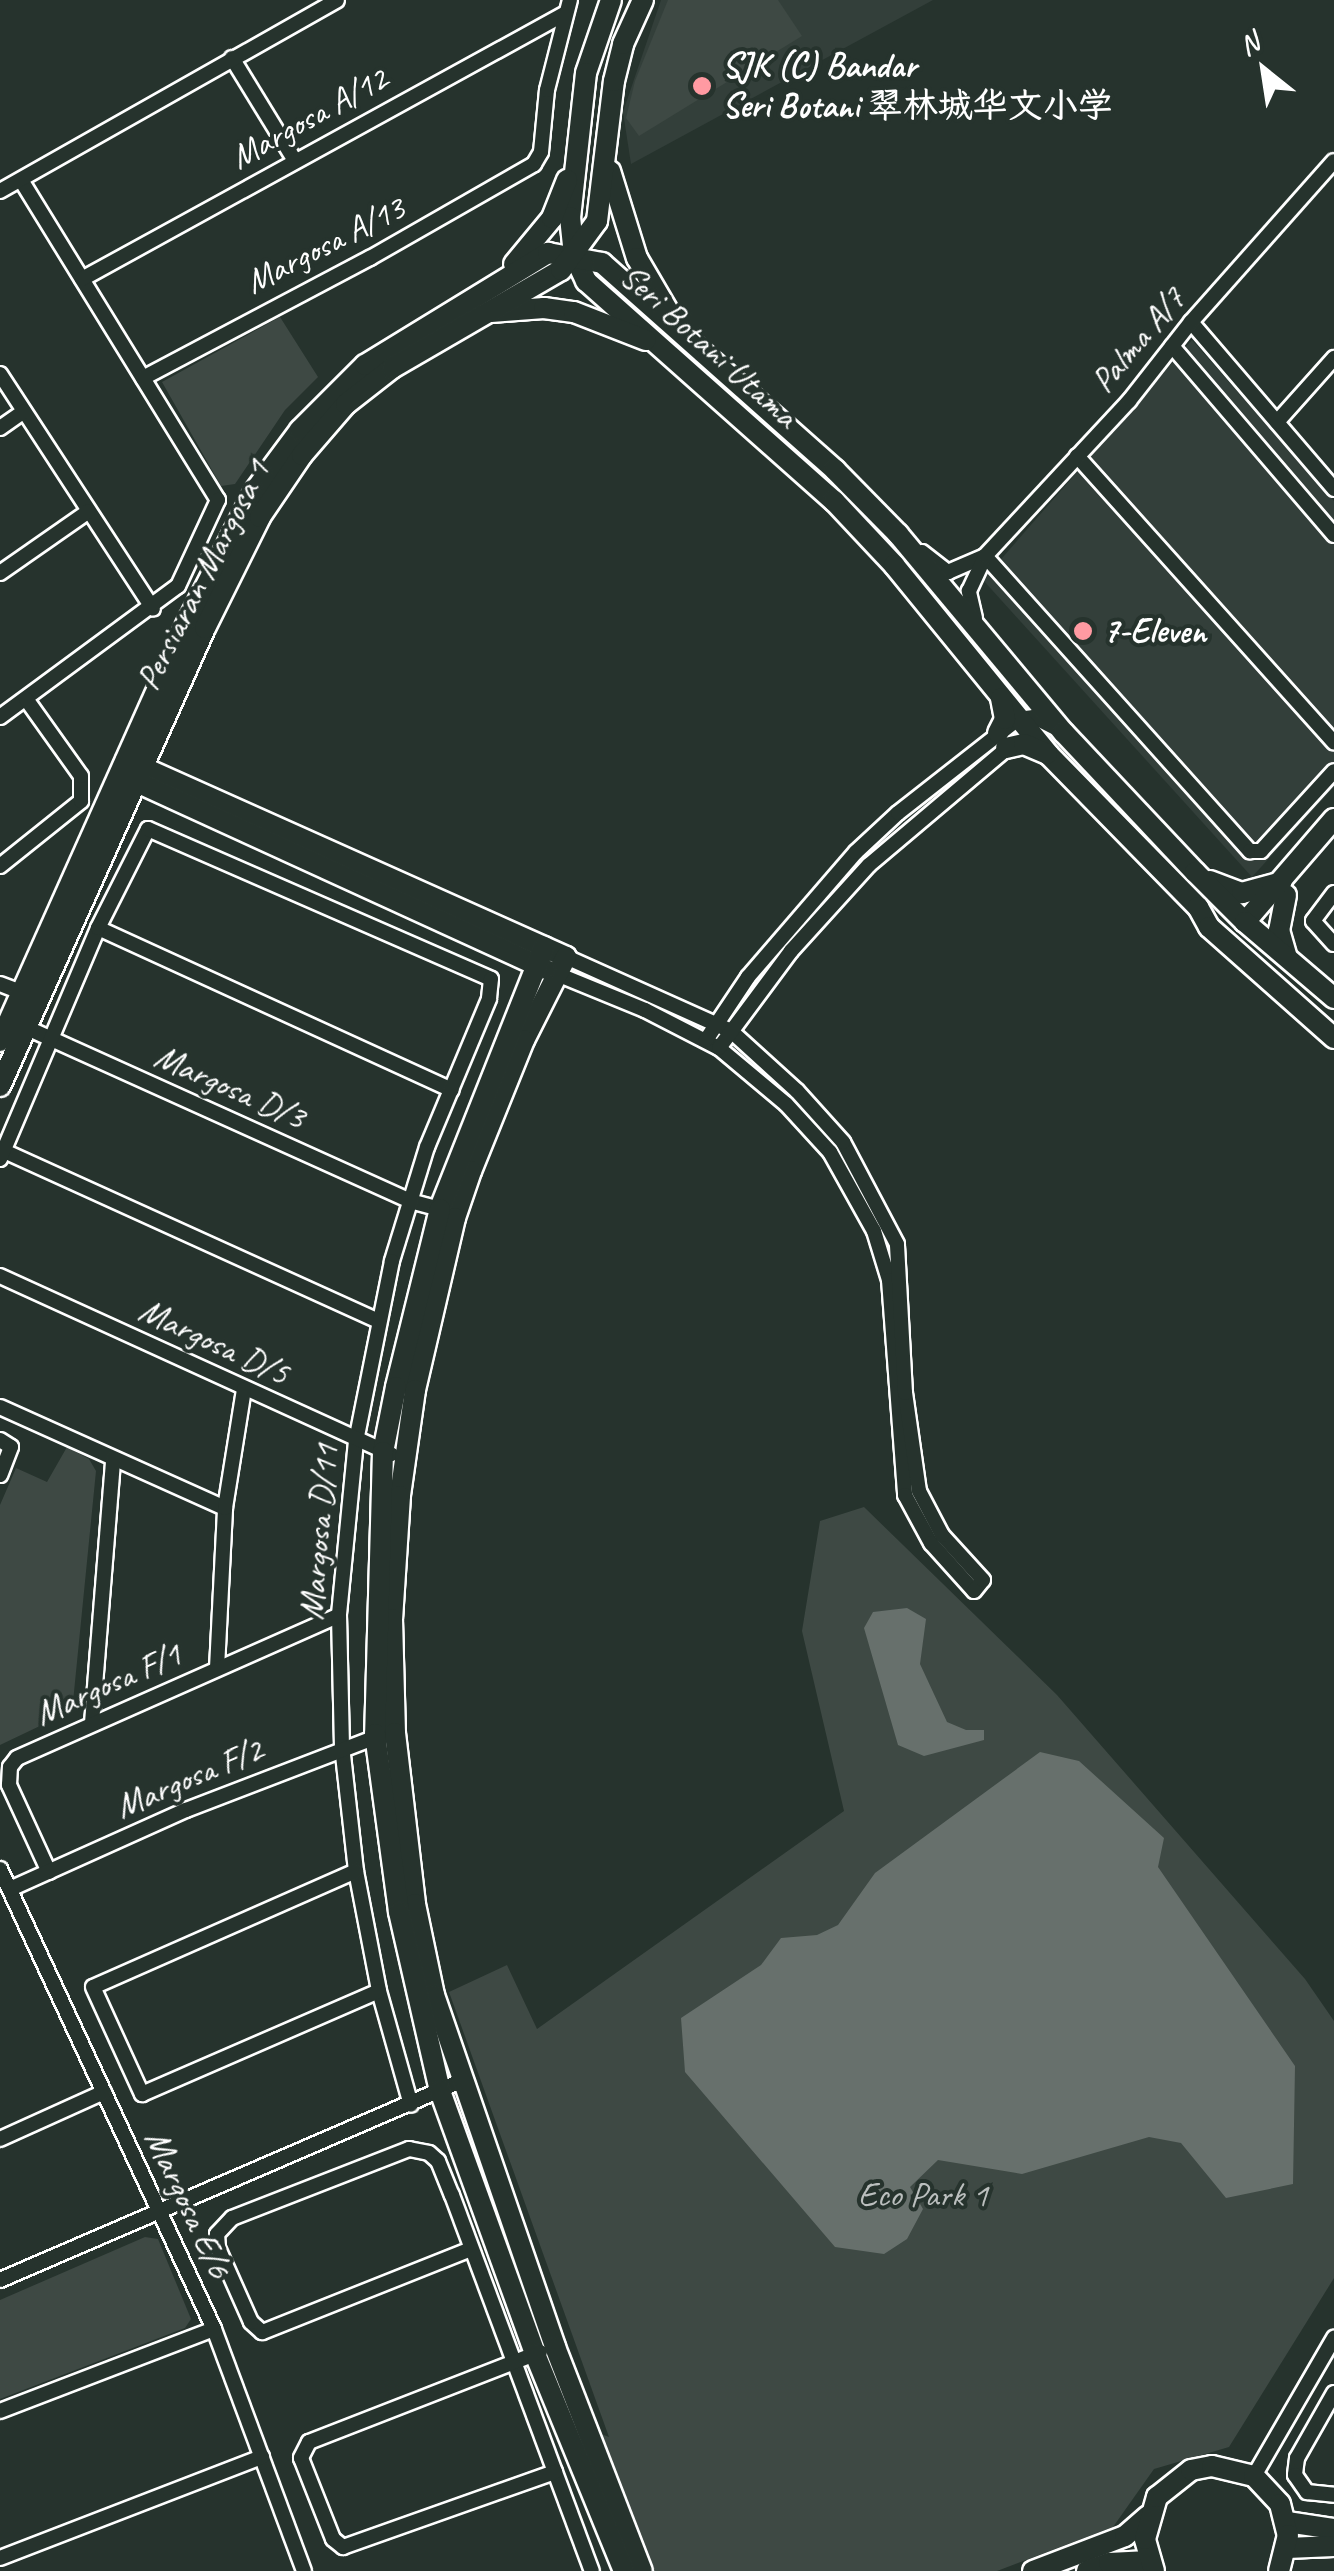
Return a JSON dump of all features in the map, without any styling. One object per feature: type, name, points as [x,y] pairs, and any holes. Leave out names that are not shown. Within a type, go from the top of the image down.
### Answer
[{"type":"street","points":[[0,191],[338,0]]},
{"type":"street","points":[[574,255],[570,217],[586,73],[611,0]]},
{"type":"street","points":[[574,255],[597,221],[614,81],[622,44],[643,0]]},
{"type":"street","name":"Margosa A/12","points":[[82,279],[568,7]]},
{"type":"street","name":"Margosa A/13","points":[[143,378],[370,258],[534,164],[541,152],[547,90],[568,7]]},
{"type":"street","points":[[232,58],[294,159]]},
{"type":"street","points":[[491,286],[530,249],[552,218],[579,130]]},
{"type":"street","points":[[607,160],[637,258],[689,343]]},
{"type":"street","name":"Palma A/7","points":[[989,642],[969,603],[974,572],[1334,161]]},
{"type":"street","points":[[21,180],[218,500],[252,514]]},
{"type":"street","name":"Persiaran Margosa 1","points":[[0,1041],[21,992],[140,778],[273,465],[332,394],[366,365],[548,253],[574,255]]},
{"type":"street","name":"Persiaran Margosa 1","points":[[0,1086],[140,778],[252,514],[346,404],[392,368],[562,270],[574,255]]},
{"type":"street","name":"Seri Botani Utama","points":[[574,255],[602,263],[835,470],[898,534],[1064,733],[1195,872],[1248,928],[1334,998]]},
{"type":"street","name":"Seri Botani Utama","points":[[574,255],[586,281],[834,501],[894,565],[1000,698],[1027,722],[1049,754],[1198,907],[1209,927],[1334,1038]]},
{"type":"street","points":[[484,313],[544,308],[574,312],[657,344]]},
{"type":"street","points":[[1191,322],[1334,489]]},
{"type":"street","points":[[1172,346],[1334,534]]},
{"type":"street","points":[[1276,422],[1334,358]]},
{"type":"street","points":[[0,374],[152,609]]},
{"type":"street","points":[[0,428],[24,411]]},
{"type":"street","points":[[1078,456],[1334,742]]},
{"type":"street","points":[[0,717],[152,609],[178,586],[218,500]]},
{"type":"street","points":[[0,574],[89,510]]},
{"type":"street","points":[[898,534],[948,572],[986,556],[1255,853],[1334,771]]},
{"type":"street","points":[[1027,722],[1028,690]]},
{"type":"street","points":[[712,1044],[731,1031],[761,988],[869,865],[1002,741],[1000,698]]},
{"type":"street","points":[[0,866],[81,801],[81,776],[26,699]]},
{"type":"street","points":[[1027,722],[1064,733]]},
{"type":"street","points":[[712,1044],[717,1023],[748,977],[856,852],[1027,722]]},
{"type":"street","points":[[1002,741],[1049,754]]},
{"type":"street","points":[[140,778],[562,966],[712,1044],[786,1104],[830,1152],[876,1218],[897,1244],[913,1471],[942,1535],[984,1580],[974,1591],[931,1544],[905,1495],[895,1397],[894,1321],[882,1251],[876,1218],[843,1142],[797,1090],[731,1031],[562,966]]},
{"type":"street","points":[[1288,961],[1279,930],[1284,888],[1334,819]]},
{"type":"street","name":"Margosa D/11","points":[[98,928],[148,829],[491,979],[489,999],[410,1202],[378,1322],[356,1441],[340,1615],[342,1746],[356,1870],[379,1991],[411,2105]]},
{"type":"street","points":[[1248,928],[1334,840]]},
{"type":"street","points":[[856,852],[869,865]]},
{"type":"street","points":[[1195,872],[1242,893],[1284,888]]},
{"type":"street","points":[[1334,894],[1313,921],[1334,944]]},
{"type":"street","points":[[1198,907],[1248,928]]},
{"type":"street","points":[[378,1322],[2,1155],[98,928],[452,1090]]},
{"type":"street","points":[[1248,928],[1252,952],[1270,972],[1270,985]]},
{"type":"street","points":[[540,956],[440,1209],[383,1452],[385,1733],[399,1912],[440,2091],[535,2354],[633,2570]]},
{"type":"street","points":[[562,966],[524,1040],[455,1218],[415,1390],[405,1457],[385,1733],[434,1995],[633,2570]]},
{"type":"street","points":[[748,977],[761,988]]},
{"type":"street","points":[[0,984],[21,992]]},
{"type":"street","name":"Margosa D/3","points":[[25,1027],[410,1202],[440,1209]]},
{"type":"street","points":[[882,1251],[897,1244]]},
{"type":"street","name":"Margosa D/5","points":[[0,1276],[356,1441],[405,1457]]},
{"type":"street","points":[[217,1668],[225,1508],[244,1390]]},
{"type":"street","points":[[0,1406],[225,1508]]},
{"type":"street","points":[[0,1475],[5,1444]]},
{"type":"street","points":[[92,1724],[113,1460]]},
{"type":"street","name":"Margosa F/1","points":[[50,1872],[9,1785],[10,1767],[17,1758],[340,1615]]},
{"type":"street","name":"Margosa F/2","points":[[10,1890],[342,1746],[385,1733]]},
{"type":"street","name":"Margosa E/6","points":[[0,1869],[214,2330],[304,2571]]},
{"type":"street","points":[[356,1870],[94,1987],[142,2094],[379,1991]]},
{"type":"street","points":[[0,2280],[461,2081]]},
{"type":"street","points":[[0,2139],[104,2092]]},
{"type":"street","points":[[471,2248],[262,2332],[253,2326],[218,2248],[217,2234],[232,2218],[409,2149],[429,2152],[438,2161],[471,2248],[513,2363],[592,2571]]},
{"type":"street","points":[[0,2411],[214,2330]]},
{"type":"street","points":[[1254,2476],[1334,2338]]},
{"type":"street","points":[[555,2346],[309,2442],[300,2458],[335,2543],[347,2546],[555,2472]]},
{"type":"street","points":[[1334,2393],[1297,2458],[1294,2475],[1307,2492],[1334,2496]]},
{"type":"street","points":[[0,2558],[262,2457]]},
{"type":"street","points":[[1033,2571],[1125,2536],[1148,2516],[1172,2481],[1191,2470],[1223,2466],[1254,2476],[1280,2504],[1287,2522],[1288,2548],[1279,2571]]},
{"type":"street","points":[[1086,2571],[1109,2562],[1151,2566],[1144,2539],[1148,2516]]},
{"type":"street","points":[[1287,2522],[1334,2528]]},
{"type":"street","points":[[1288,2548],[1334,2546]]},
{"type":"shaded area","name":"SJK (C) Bandar Seri Botani 翠林城华文小学","points":[[661,0],[933,0],[631,164],[623,112]]},
{"type":"shaded area","points":[[1192,340],[1334,501],[1334,787],[1252,877],[983,580]]},
{"type":"shaded area","points":[[907,1608],[926,1619],[920,1664],[947,1722],[966,1730],[984,1730],[984,1740],[924,1756],[898,1745],[864,1628],[873,1612]]},
{"type":"shaded area","points":[[1040,1752],[1079,1761],[1164,1838],[1158,1867],[1295,2066],[1293,2184],[1226,2198],[1181,2143],[1149,2137],[1022,2174],[938,2160],[910,2187],[923,2209],[907,2239],[884,2254],[835,2247],[685,2072],[681,2018],[761,1965],[781,1938],[817,1935],[838,1925],[875,1873]]},
{"type":"green space","points":[[668,0],[778,0],[802,36],[639,136],[626,118],[635,81]]},
{"type":"green space","points":[[280,317],[318,377],[285,410],[235,484],[221,486],[162,382]]},
{"type":"green space","points":[[67,1447],[89,1459],[96,1471],[73,1702],[65,1714],[0,1745],[0,1505],[16,1468],[47,1482]]},
{"type":"green space","name":"Eco Park 1","points":[[864,1507],[1057,1695],[1305,1979],[1334,2021],[1334,2278],[1229,2447],[1154,2469],[1113,2527],[997,2571],[653,2571],[601,2434],[609,2437],[449,1992],[507,1965],[537,2029],[844,1811],[802,1631],[820,1521]]},
{"type":"green space","points":[[145,2237],[158,2239],[191,2319],[185,2328],[0,2399],[0,2300]]},
{"type":"place","name":"SJK (C) Bandar Seri Botani 翠林城华文小学","points":[[702,86]]},
{"type":"place","name":"7-Eleven","points":[[1083,631]]}]
